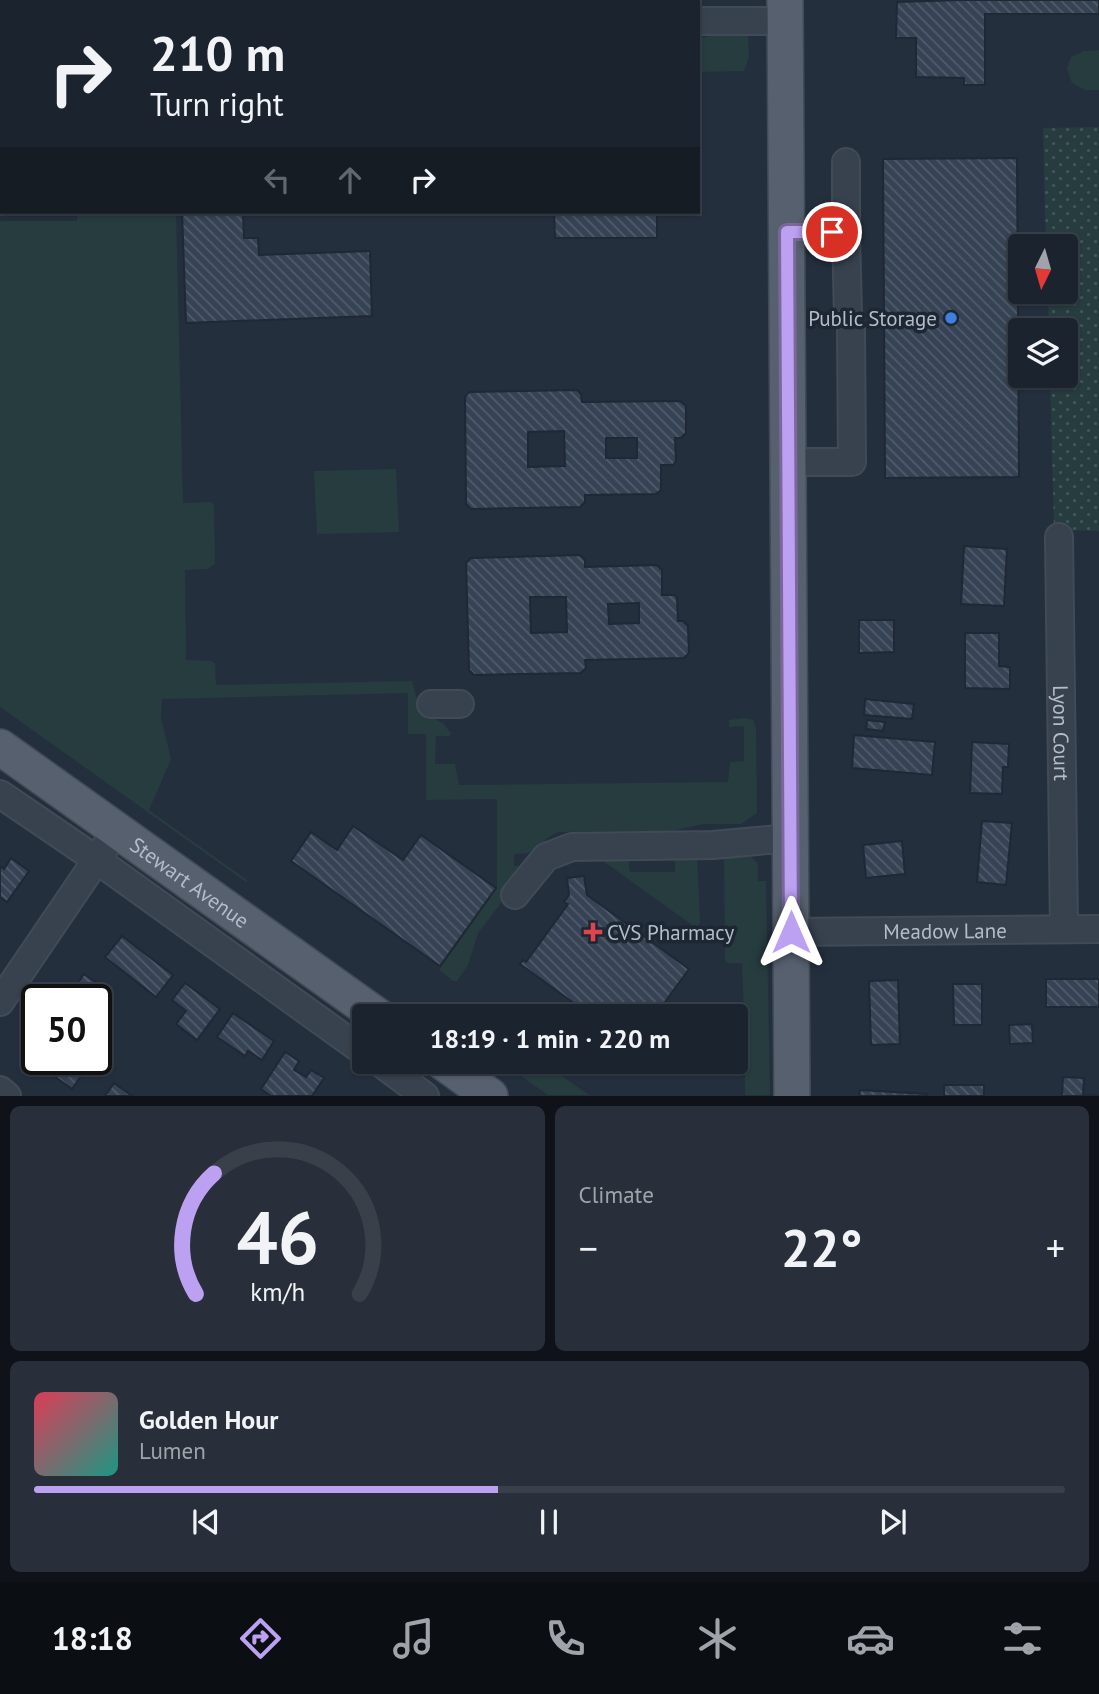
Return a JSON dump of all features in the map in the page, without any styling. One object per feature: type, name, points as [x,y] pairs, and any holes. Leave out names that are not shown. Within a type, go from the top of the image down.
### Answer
[{"type":"main road","points":[[785,10],[792,1096]]},
{"type":"main road","name":"Stewart Avenue","points":[[0,747],[361,1004]]},
{"type":"main road","points":[[460,1074],[490,1096]]},
{"type":"street","points":[[703,21],[785,10]]},
{"type":"street","points":[[788,462],[852,462],[846,162]]},
{"type":"street","points":[[787,232],[846,232]]},
{"type":"street","name":"Lyon Court","points":[[1059,537],[1064,929]]},
{"type":"street","points":[[431,704],[460,704]]},
{"type":"street","points":[[0,794],[97,860],[352,1043]]},
{"type":"street","points":[[0,1002],[117,830]]},
{"type":"street","points":[[515,895],[546,857],[572,847],[713,845],[790,838]]},
{"type":"street","name":"Meadow Lane","points":[[791,932],[1099,929]]},
{"type":"street","points":[[395,1074],[425,1096]]},
{"type":"street","points":[[0,1090],[7,1096]]},
{"type":"green space","points":[[722,33],[746,34],[749,57],[744,71],[700,72],[700,38]]},
{"type":"green space","points":[[1099,50],[1099,90],[1085,90],[1072,83],[1067,69],[1071,57],[1084,51]]},
{"type":"green space","points":[[1099,127],[1099,531],[1054,530],[1050,388],[1078,388],[1078,318],[1049,318],[1048,304],[1078,304],[1078,234],[1046,234],[1043,128]]},
{"type":"green space","points":[[77,214],[176,214],[183,503],[211,502],[214,505],[215,564],[207,569],[185,570],[186,660],[215,663],[216,685],[412,681],[420,710],[444,724],[451,734],[436,736],[435,764],[455,764],[459,785],[728,782],[730,762],[744,761],[744,726],[729,727],[729,720],[746,718],[753,720],[756,728],[757,813],[741,824],[704,824],[671,831],[558,832],[536,850],[514,854],[514,866],[524,866],[525,872],[478,933],[468,965],[457,981],[453,981],[439,970],[497,888],[497,799],[426,800],[426,734],[408,734],[408,693],[162,699],[161,718],[171,759],[149,810],[247,880],[246,882],[0,707],[0,221],[77,221]]},
{"type":"green space","points":[[396,469],[399,532],[317,534],[314,471]]},
{"type":"green space","points":[[734,854],[750,856],[758,864],[758,881],[766,881],[770,1095],[745,1095],[745,1074],[748,1074],[748,1004],[743,1004],[742,963],[728,963],[725,960],[724,857]]},
{"type":"green space","points":[[697,856],[700,923],[697,926],[602,858],[628,858],[630,872],[675,872],[675,858]]},
{"type":"green space","points":[[518,1074],[559,1074],[589,1095],[548,1095]]},
{"type":"building","points":[[1099,0],[1099,14],[985,14],[985,85],[964,85],[964,78],[916,77],[916,38],[896,38],[897,2]]},
{"type":"building","name":"Public Storage","points":[[1017,158],[1017,234],[1008,234],[1008,304],[1018,304],[1018,318],[1008,318],[1008,388],[1018,388],[1019,477],[885,478],[883,159]]},
{"type":"building","points":[[182,214],[243,214],[244,238],[258,238],[259,255],[370,251],[372,316],[186,323]]},
{"type":"building","points":[[554,214],[657,214],[657,238],[555,238]]},
{"type":"building","points":[[577,390],[581,394],[582,402],[680,401],[686,406],[686,433],[681,438],[675,438],[676,461],[673,465],[661,465],[661,490],[656,494],[585,495],[585,502],[580,507],[471,509],[466,504],[465,397],[469,392]],"holes":[[[564,431],[565,466],[528,467],[528,432]],[[606,438],[637,438],[637,458],[606,458]]]},
{"type":"building","points":[[964,546],[1007,549],[1004,606],[961,604]]},
{"type":"building","points":[[580,555],[585,560],[585,567],[657,565],[662,570],[662,595],[675,595],[678,621],[683,621],[688,626],[689,653],[684,658],[585,660],[586,668],[581,673],[474,675],[469,670],[466,563],[471,558]],"holes":[[[530,597],[566,597],[567,632],[531,633]],[[639,603],[639,623],[609,624],[608,604]]]},
{"type":"building","points":[[859,620],[894,620],[894,652],[859,653]]},
{"type":"building","points":[[965,633],[999,633],[999,666],[1010,667],[1010,689],[965,688]]},
{"type":"building","points":[[865,699],[914,704],[912,719],[864,715]]},
{"type":"building","points":[[867,720],[885,722],[883,731],[866,729]]},
{"type":"building","points":[[854,735],[935,742],[932,775],[852,768]]},
{"type":"building","points":[[972,742],[1009,744],[1008,767],[1003,767],[1002,794],[970,793]]},
{"type":"building","points":[[982,821],[1012,823],[1006,885],[977,882]]},
{"type":"building","points":[[353,826],[403,860],[421,835],[496,888],[440,966],[291,861],[311,832],[337,850]]},
{"type":"building","points":[[902,841],[905,874],[866,878],[863,845]]},
{"type":"building","points":[[11,858],[29,871],[7,902],[0,897],[0,866],[4,869]]},
{"type":"building","name":"CVS Pharmacy","points":[[584,876],[587,895],[689,969],[663,1004],[575,1004],[520,964],[523,960],[526,962],[568,904],[564,902],[569,895],[567,878]]},
{"type":"building","points":[[122,936],[173,975],[156,997],[105,957]]},
{"type":"building","points":[[84,974],[98,984],[77,984]]},
{"type":"building","points":[[1046,979],[1099,979],[1099,1007],[1046,1007]]},
{"type":"building","points":[[898,980],[900,1044],[871,1045],[869,981]]},
{"type":"building","points":[[185,983],[220,1009],[197,1040],[176,1024],[186,1011],[172,1000]]},
{"type":"building","points":[[953,984],[982,984],[982,1025],[954,1025]]},
{"type":"building","points":[[233,1013],[274,1041],[262,1060],[248,1051],[245,1056],[217,1037]]},
{"type":"building","points":[[1032,1024],[1033,1043],[1010,1044],[1009,1025]]},
{"type":"building","points":[[285,1052],[299,1061],[294,1070],[306,1077],[311,1070],[324,1078],[312,1096],[271,1096],[261,1089]]},
{"type":"building","points":[[53,1075],[82,1075],[72,1089]]},
{"type":"building","points":[[1063,1077],[1084,1078],[1083,1095],[1099,1096],[1062,1096]]},
{"type":"building","points":[[114,1083],[132,1096],[105,1096]]},
{"type":"building","points":[[944,1085],[984,1085],[984,1096],[944,1096]]},
{"type":"building","points":[[860,1090],[927,1094],[927,1096],[859,1096]]},
{"type":"place","name":"Public Storage","points":[[951,318]]},
{"type":"place","name":"CVS Pharmacy","points":[[593,932]]},
{"type":"route","points":[[791,932],[787,232],[832,232]]}]
